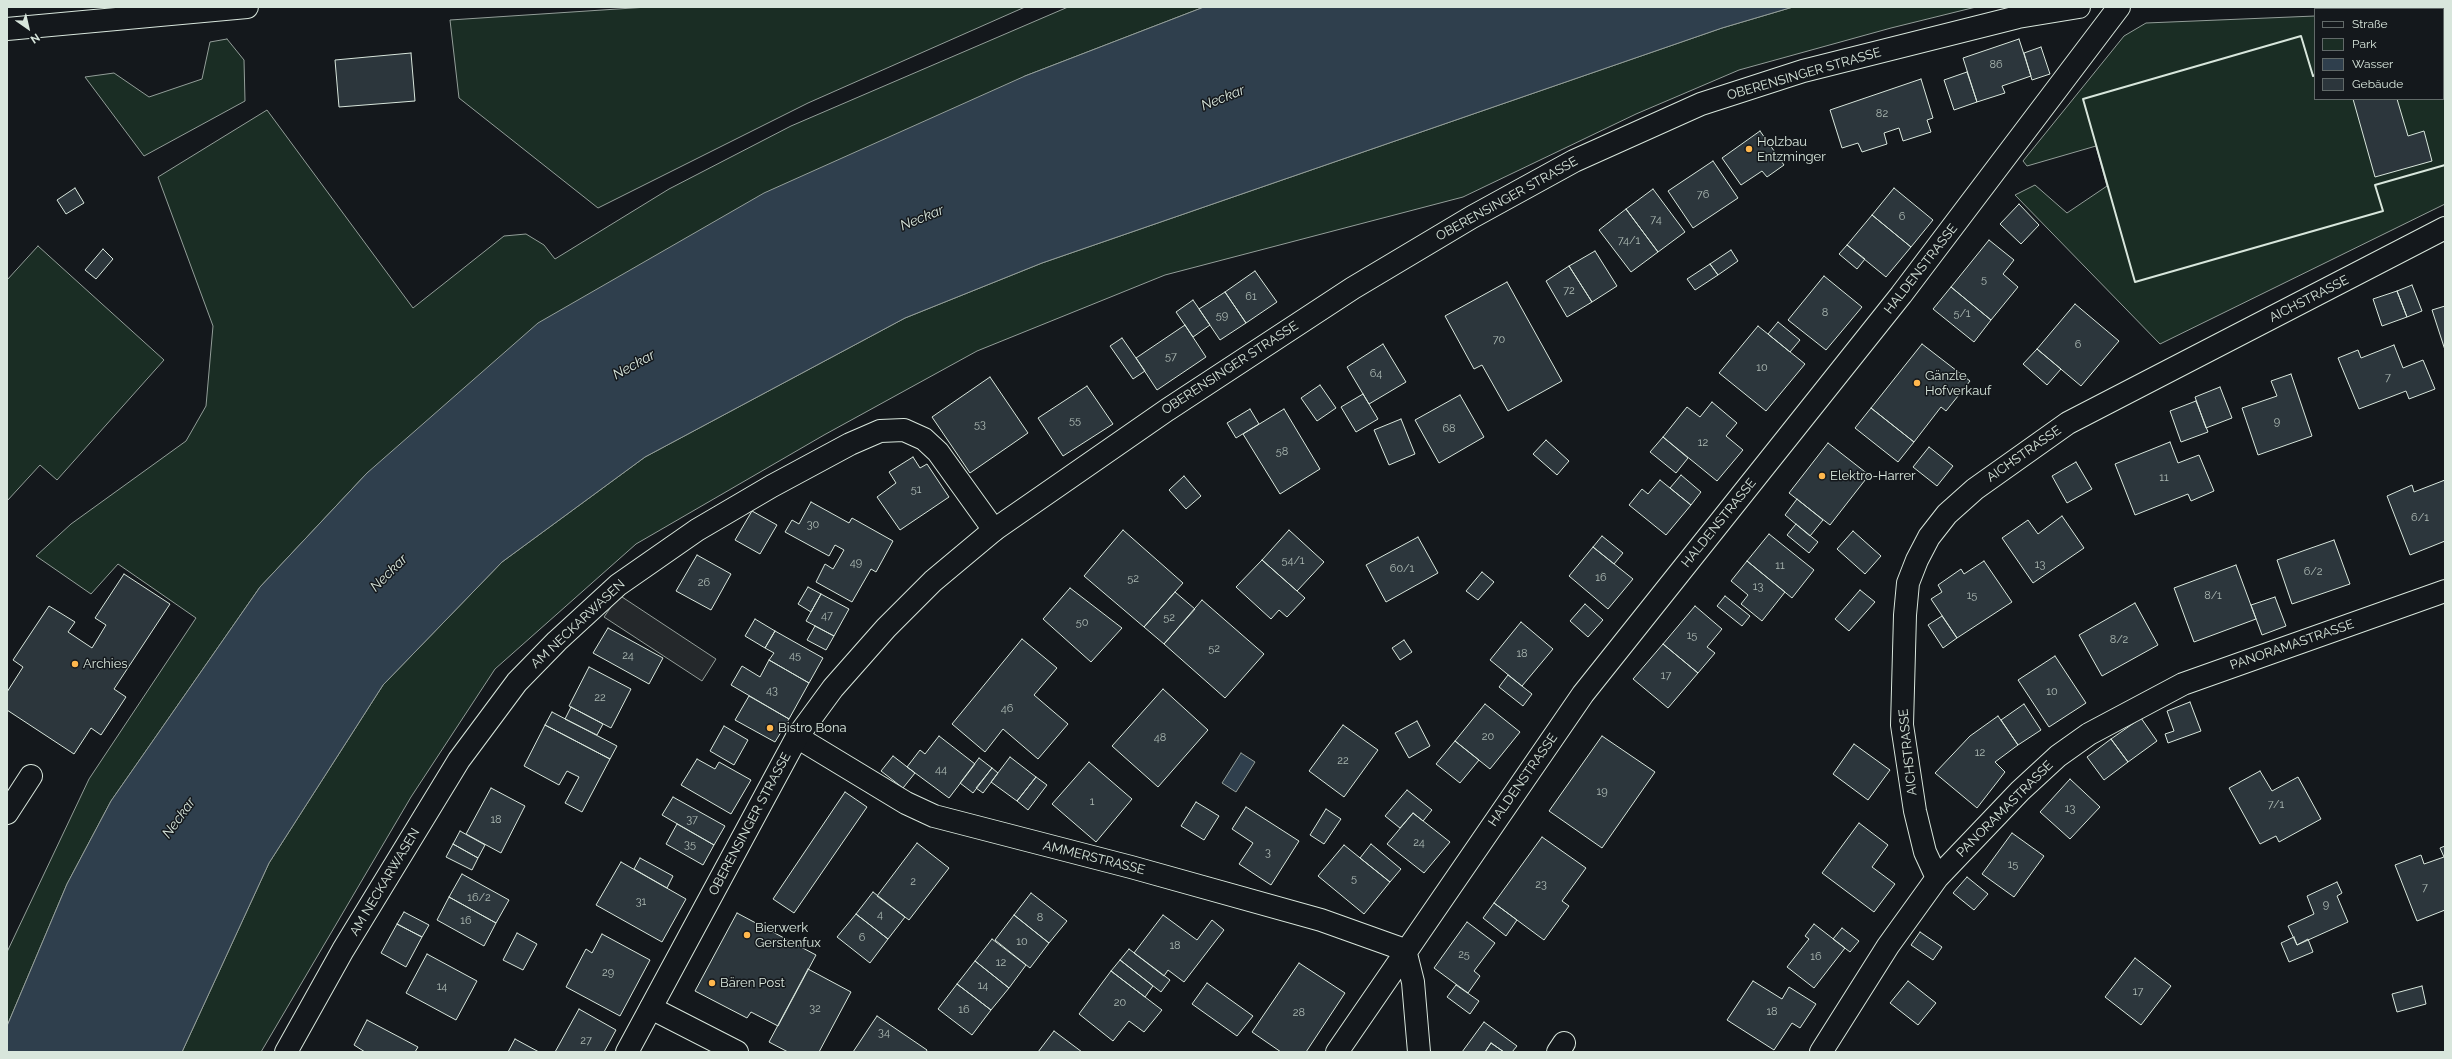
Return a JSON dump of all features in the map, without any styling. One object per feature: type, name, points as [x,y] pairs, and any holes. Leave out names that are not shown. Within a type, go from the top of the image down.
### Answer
[{"type":"street","points":[[7,29],[247,7]]},
{"type":"street","name":"OBERENSINGER STRASSE","points":[[628,1052],[797,737],[833,688],[886,628],[933,581],[994,530],[1167,410],[1353,288],[1472,216],[1574,161],[1701,104],[1803,71],[2018,17],[2079,7]]},
{"type":"street","name":"HALDENSTRASSE","points":[[1337,1052],[1405,950],[1583,694],[1901,296],[2119,7]]},
{"type":"street","name":"AICHSTRASSE","points":[[1937,878],[1926,852],[1915,811],[1902,724],[1905,615],[1908,583],[1917,560],[1929,537],[1947,514],[1975,489],[2068,423],[2445,228]]},
{"type":"street","name":"AM NECKARWASEN","points":[[286,1052],[343,950],[459,760],[517,682],[557,641],[618,585],[697,530],[772,486],[850,444],[880,431],[904,430],[924,439],[938,452],[994,530]]},
{"type":"street","name":"PANORAMASTRASSE","points":[[1821,1052],[1888,946],[1937,878],[2020,791],[2058,756],[2089,734],[2132,709],[2182,684],[2445,591]]},
{"type":"street","name":"AMMERSTRASSE","points":[[797,737],[906,803],[934,816],[1130,866],[1313,918],[1405,950]]},
{"type":"street","points":[[7,813],[31,776]]},
{"type":"street","points":[[1405,950],[1413,982],[1419,1052]]},
{"type":"street","points":[[651,1008],[734,1051]]},
{"type":"green space","points":[[648,7],[1025,7],[808,103],[598,208],[459,98],[450,20]]},
{"type":"green space","points":[[1068,7],[1204,7],[1025,76],[367,473],[260,587],[111,801],[67,884],[7,1026],[7,952],[89,779],[196,618],[118,564],[91,594],[36,556],[71,524],[186,441],[206,406],[213,326],[158,177],[267,110],[413,308],[504,236],[526,234],[544,245],[555,259],[669,189],[791,126]]},
{"type":"green space","points":[[1793,7],[1976,7],[1891,28],[1739,70],[1636,114],[1463,197],[1165,275],[977,351],[824,435],[636,544],[495,669],[411,797],[261,1052],[182,1052],[269,863],[383,685],[502,562],[645,457],[905,318],[1042,263],[1722,28]]},
{"type":"green space","points":[[2445,7],[2445,204],[2160,344],[2015,195],[2035,185],[2067,213],[2107,186],[2096,146],[2027,166],[2023,161],[2124,36],[2146,23],[2314,16],[2314,100],[2444,100],[2444,8],[2398,8]]},
{"type":"green space","points":[[227,39],[244,60],[245,101],[144,156],[85,77],[114,73],[149,97],[202,79],[210,42]]},
{"type":"green space","points":[[38,246],[164,360],[57,480],[40,465],[7,501],[7,280]]},
{"type":"shaded area","points":[[619,595],[716,659],[702,681],[604,617]]},
{"type":"water","name":"Neckar","points":[[1204,7],[1793,7],[1722,28],[1042,263],[905,318],[645,457],[502,562],[383,685],[269,863],[182,1052],[7,1052],[7,1026],[67,884],[111,801],[260,587],[367,473],[538,323],[764,193],[1025,76]]},
{"type":"water","points":[[1241,753],[1255,762],[1236,792],[1222,783]]},
{"type":"building","points":[[2019,39],[2031,76],[2002,86],[2005,93],[1977,102],[1963,58]]},
{"type":"building","points":[[2041,47],[2050,74],[2032,80],[2024,53]]},
{"type":"building","points":[[411,53],[415,101],[339,107],[335,60]]},
{"type":"building","points":[[1967,72],[1977,102],[1954,110],[1944,80]]},
{"type":"building","points":[[1921,79],[1933,118],[1927,120],[1931,132],[1903,141],[1899,128],[1884,133],[1887,144],[1862,152],[1858,143],[1842,148],[1830,110]]},
{"type":"building","points":[[2353,100],[2397,100],[2408,136],[2424,131],[2432,161],[2375,177]]},
{"type":"building","points":[[1760,131],[1784,165],[1767,177],[1762,171],[1741,185],[1722,158]]},
{"type":"building","points":[[1713,161],[1738,198],[1693,228],[1668,191]]},
{"type":"building","points":[[75,188],[84,203],[66,214],[57,200]]},
{"type":"building","points":[[1894,188],[1933,220],[1911,247],[1872,215]]},
{"type":"building","points":[[1653,189],[1685,232],[1658,252],[1626,209]]},
{"type":"building","points":[[2019,204],[2039,225],[2021,244],[2000,224]]},
{"type":"building","points":[[1626,209],[1658,252],[1631,272],[1599,230]]},
{"type":"building","points":[[1872,215],[1911,247],[1886,277],[1847,245]]},
{"type":"building","points":[[1989,240],[2014,260],[2003,274],[2018,287],[1991,320],[1951,287]]},
{"type":"building","points":[[1847,245],[1865,259],[1857,269],[1839,254]]},
{"type":"building","points":[[103,249],[113,259],[96,279],[85,270]]},
{"type":"building","points":[[1731,250],[1738,261],[1718,275],[1710,264]]},
{"type":"building","points":[[1595,251],[1617,286],[1592,302],[1569,266]]},
{"type":"building","points":[[1710,264],[1718,275],[1695,290],[1687,279]]},
{"type":"building","points":[[1569,266],[1592,302],[1567,317],[1546,281]]},
{"type":"building","points":[[1255,271],[1277,302],[1246,323],[1225,292]]},
{"type":"building","points":[[1824,276],[1862,307],[1826,350],[1788,320]]},
{"type":"building","points":[[1507,282],[1562,381],[1508,411],[1482,365],[1474,369],[1445,316]]},
{"type":"building","points":[[2412,285],[2422,311],[2407,317],[2397,291]]},
{"type":"building","points":[[1951,287],[1991,320],[1974,342],[1933,309]]},
{"type":"building","points":[[2397,291],[2407,317],[2382,326],[2373,299]]},
{"type":"building","points":[[1225,292],[1246,323],[1220,340],[1199,309]]},
{"type":"building","points":[[1193,300],[1210,325],[1193,337],[1176,312]]},
{"type":"building","points":[[2075,304],[2119,341],[2081,386],[2037,349]]},
{"type":"building","points":[[2445,306],[2445,350],[2432,310]]},
{"type":"building","points":[[1778,322],[1800,340],[1790,352],[1768,334]]},
{"type":"building","points":[[1185,325],[1206,357],[1157,390],[1136,358]]},
{"type":"building","points":[[1758,326],[1805,364],[1766,411],[1719,373]]},
{"type":"building","points":[[1122,338],[1145,371],[1133,379],[1110,346]]},
{"type":"building","points":[[1383,344],[1406,382],[1369,404],[1347,367]]},
{"type":"building","points":[[1922,344],[1970,381],[1946,411],[1941,407],[1914,442],[1871,408]]},
{"type":"building","points":[[2394,345],[2403,368],[2423,360],[2435,389],[2409,399],[2406,391],[2359,409],[2338,358],[2358,350],[2361,358]]},
{"type":"building","points":[[2037,349],[2061,369],[2047,385],[2023,364]]},
{"type":"building","points":[[2291,374],[2312,436],[2258,455],[2242,408],[2277,396],[2271,381]]},
{"type":"building","points":[[990,377],[1028,433],[970,473],[932,417]]},
{"type":"building","points":[[1320,385],[1336,408],[1317,421],[1301,398]]},
{"type":"building","points":[[1087,386],[1113,424],[1063,456],[1038,418]]},
{"type":"building","points":[[2220,387],[2232,418],[2206,428],[2195,397]]},
{"type":"building","points":[[1363,394],[1378,419],[1356,432],[1341,407]]},
{"type":"building","points":[[1460,395],[1484,437],[1439,463],[1415,420]]},
{"type":"building","points":[[2196,401],[2208,432],[2181,442],[2170,411]]},
{"type":"building","points":[[1712,402],[1737,423],[1726,436],[1743,450],[1717,481],[1663,437],[1687,407],[1700,417]]},
{"type":"building","points":[[1871,408],[1914,442],[1898,462],[1855,428]]},
{"type":"building","points":[[1250,409],[1259,424],[1236,438],[1227,423]]},
{"type":"building","points":[[1284,409],[1320,469],[1280,494],[1243,434]]},
{"type":"building","points":[[1401,419],[1415,454],[1389,465],[1374,430]]},
{"type":"building","points":[[1663,437],[1688,458],[1676,473],[1650,452]]},
{"type":"building","points":[[1546,440],[1569,461],[1557,475],[1533,454]]},
{"type":"building","points":[[2170,442],[2178,463],[2199,455],[2214,491],[2191,501],[2188,494],[2135,515],[2115,464]]},
{"type":"building","points":[[1828,443],[1869,475],[1830,525],[1789,493]]},
{"type":"building","points":[[1929,447],[1953,466],[1937,486],[1913,467]]},
{"type":"building","points":[[913,457],[920,468],[927,464],[949,497],[900,530],[877,497],[896,483],[889,472]]},
{"type":"building","points":[[2076,462],[2092,489],[2067,503],[2052,476]]},
{"type":"building","points":[[1681,475],[1701,492],[1691,505],[1670,488]]},
{"type":"building","points":[[1184,476],[1201,496],[1186,509],[1169,490]]},
{"type":"building","points":[[1660,480],[1691,505],[1666,535],[1629,505],[1642,489],[1648,494]]},
{"type":"building","points":[[2445,480],[2445,541],[2410,555],[2387,496],[2412,485],[2414,492]]},
{"type":"building","points":[[1797,499],[1823,520],[1810,536],[1785,515]]},
{"type":"building","points":[[811,502],[849,523],[852,518],[893,541],[876,572],[871,569],[852,602],[816,582],[825,564],[833,569],[844,550],[835,545],[829,556],[785,532],[792,520],[799,524]]},
{"type":"building","points":[[752,511],[777,525],[760,554],[735,540]]},
{"type":"building","points":[[2062,516],[2084,548],[2033,583],[2002,538],[2028,520],[2038,534]]},
{"type":"building","points":[[1796,524],[1818,542],[1809,553],[1787,535]]},
{"type":"building","points":[[1123,530],[1183,583],[1144,627],[1084,576]]},
{"type":"building","points":[[1289,530],[1324,562],[1297,591],[1262,560]]},
{"type":"building","points":[[1853,531],[1881,556],[1865,574],[1837,549]]},
{"type":"building","points":[[1769,534],[1814,570],[1792,598],[1747,561]]},
{"type":"building","points":[[1602,536],[1623,553],[1614,564],[1593,547]]},
{"type":"building","points":[[1418,537],[1438,573],[1386,602],[1366,565]]},
{"type":"building","points":[[2334,540],[2350,584],[2292,604],[2277,560]]},
{"type":"building","points":[[1593,547],[1633,579],[1608,609],[1569,576]]},
{"type":"building","points":[[697,555],[731,574],[711,610],[676,591]]},
{"type":"building","points":[[1262,560],[1305,598],[1287,617],[1279,610],[1271,619],[1236,587]]},
{"type":"building","points":[[1747,561],[1785,592],[1762,621],[1741,604],[1748,595],[1731,581]]},
{"type":"building","points":[[1984,561],[2012,602],[1957,638],[1931,599],[1942,592],[1938,585],[1961,569],[1964,574]]},
{"type":"building","points":[[2236,565],[2256,619],[2194,642],[2174,588]]},
{"type":"building","points":[[1482,572],[1494,582],[1478,600],[1466,591]]},
{"type":"building","name":"Archies","points":[[124,574],[170,604],[114,689],[126,697],[101,735],[91,728],[74,754],[7,710],[7,692],[23,667],[13,660],[49,606],[75,622],[68,632],[92,648],[106,625],[95,618]]},
{"type":"building","points":[[808,587],[821,594],[811,612],[798,604]]},
{"type":"building","points":[[1070,588],[1122,628],[1091,662],[1043,619]]},
{"type":"building","points":[[1860,590],[1875,602],[1849,631],[1835,619]]},
{"type":"building","points":[[1175,592],[1195,609],[1164,644],[1144,627]]},
{"type":"building","points":[[821,594],[849,609],[834,636],[806,621]]},
{"type":"building","points":[[1725,596],[1750,616],[1742,626],[1717,606]]},
{"type":"building","points":[[2275,597],[2286,626],[2262,635],[2251,605]]},
{"type":"building","points":[[1202,600],[1264,654],[1225,698],[1164,644]]},
{"type":"building","points":[[2135,603],[2158,645],[2102,676],[2079,635]]},
{"type":"building","points":[[1585,604],[1603,620],[1588,637],[1570,621]]},
{"type":"building","points":[[1695,606],[1722,629],[1707,647],[1715,653],[1698,673],[1663,644]]},
{"type":"building","points":[[1942,616],[1957,638],[1943,648],[1928,625]]},
{"type":"building","points":[[755,619],[775,631],[765,648],[745,636]]},
{"type":"building","points":[[1521,622],[1553,649],[1522,686],[1490,660]]},
{"type":"building","points":[[815,626],[834,636],[826,650],[807,640]]},
{"type":"building","points":[[608,628],[663,658],[649,684],[593,653]]},
{"type":"building","points":[[775,631],[823,658],[809,683],[769,660],[774,653],[765,648]]},
{"type":"building","points":[[1022,639],[1057,668],[1034,695],[1068,724],[1038,759],[1003,729],[985,752],[952,724]]},
{"type":"building","points":[[1404,640],[1412,652],[1400,660],[1392,648]]},
{"type":"building","points":[[1663,644],[1698,673],[1668,708],[1633,679]]},
{"type":"building","points":[[2055,656],[2086,703],[2049,727],[2018,680]]},
{"type":"building","points":[[769,660],[809,683],[789,719],[731,685],[742,666],[760,677]]},
{"type":"building","points":[[589,667],[631,689],[611,728],[569,706]]},
{"type":"building","points":[[1508,675],[1532,694],[1523,706],[1499,687]]},
{"type":"building","points":[[1163,689],[1208,730],[1158,787],[1112,746]]},
{"type":"building","points":[[749,696],[789,719],[775,742],[735,720]]},
{"type":"building","points":[[2190,702],[2201,731],[2168,743],[2165,734],[2174,731],[2167,711]]},
{"type":"building","points":[[1485,704],[1520,732],[1490,769],[1455,741]]},
{"type":"building","points":[[2024,704],[2041,730],[2018,745],[2001,720]]},
{"type":"building","points":[[571,707],[603,724],[597,735],[565,719]]},
{"type":"building","points":[[552,712],[617,746],[610,759],[545,725]]},
{"type":"building","points":[[1998,716],[2018,745],[1995,762],[2005,772],[1977,808],[1935,773],[1970,736]]},
{"type":"building","points":[[2141,718],[2157,741],[2128,762],[2111,739]]},
{"type":"building","points":[[1417,721],[1430,746],[1409,758],[1395,733]]},
{"type":"building","points":[[545,725],[610,759],[582,812],[565,803],[579,777],[567,771],[559,785],[524,766]]},
{"type":"building","points":[[1343,725],[1378,750],[1344,797],[1309,771]]},
{"type":"building","points":[[724,726],[748,740],[734,765],[710,751]]},
{"type":"building","points":[[939,736],[975,764],[949,798],[907,767],[920,750],[925,754]]},
{"type":"building","points":[[1602,736],[1655,772],[1602,848],[1549,811]]},
{"type":"building","points":[[2111,739],[2128,762],[2104,780],[2087,757]]},
{"type":"building","points":[[1455,741],[1479,760],[1460,783],[1436,764]]},
{"type":"building","points":[[1854,744],[1890,770],[1868,800],[1833,774]]},
{"type":"building","points":[[893,756],[915,773],[903,788],[881,771]]},
{"type":"building","points":[[1010,757],[1036,777],[1017,801],[991,782]]},
{"type":"building","points":[[979,758],[992,768],[973,793],[960,783]]},
{"type":"building","points":[[697,759],[715,769],[719,762],[751,780],[731,814],[681,785]]},
{"type":"building","points":[[1089,762],[1132,799],[1096,842],[1052,804]]},
{"type":"building","points":[[992,768],[998,773],[983,793],[976,788]]},
{"type":"building","points":[[2260,771],[2272,791],[2298,777],[2321,819],[2279,842],[2276,836],[2260,844],[2229,788]]},
{"type":"building","points":[[1036,777],[1047,785],[1028,810],[1017,801]]},
{"type":"building","points":[[2070,779],[2100,807],[2070,839],[2040,812]]},
{"type":"building","points":[[491,788],[525,806],[501,853],[466,834]]},
{"type":"building","points":[[1407,790],[1432,810],[1423,821],[1413,813],[1400,828],[1385,816]]},
{"type":"building","points":[[845,792],[867,807],[794,913],[773,899]]},
{"type":"building","points":[[673,797],[725,826],[714,845],[662,815]]},
{"type":"building","points":[[1196,802],[1219,816],[1204,840],[1181,826]]},
{"type":"building","points":[[1246,807],[1299,841],[1271,885],[1239,864],[1253,843],[1232,829]]},
{"type":"building","points":[[1326,809],[1341,819],[1324,844],[1310,835]]},
{"type":"building","points":[[1413,813],[1450,842],[1424,873],[1387,844]]},
{"type":"building","points":[[1859,823],[1888,845],[1872,867],[1895,884],[1874,912],[1822,873]]},
{"type":"building","points":[[677,824],[714,845],[703,865],[666,844]]},
{"type":"building","points":[[460,831],[485,845],[478,858],[453,844]]},
{"type":"building","points":[[2012,833],[2044,856],[2014,897],[1982,874]]},
{"type":"building","points":[[1542,837],[1586,868],[1562,901],[1569,906],[1544,940],[1494,903]]},
{"type":"building","points":[[917,843],[949,868],[909,920],[877,896]]},
{"type":"building","points":[[453,844],[478,858],[472,870],[446,857]]},
{"type":"building","points":[[1371,844],[1401,869],[1390,882],[1360,858]]},
{"type":"building","points":[[1344,845],[1390,882],[1364,914],[1318,876]]},
{"type":"building","points":[[2445,846],[2445,910],[2417,921],[2395,865],[2421,855],[2424,864],[2444,857],[2440,848]]},
{"type":"building","points":[[640,858],[673,876],[667,888],[634,869]]},
{"type":"building","points":[[621,862],[686,899],[662,942],[596,905]]},
{"type":"building","points":[[462,874],[509,900],[496,923],[449,897]]},
{"type":"building","points":[[1967,877],[1988,894],[1974,910],[1953,893]]},
{"type":"building","points":[[2337,882],[2342,893],[2337,896],[2348,922],[2297,945],[2288,926],[2314,914],[2307,896]]},
{"type":"building","points":[[873,892],[905,917],[888,939],[856,914]]},
{"type":"building","points":[[1031,893],[1067,921],[1049,943],[1014,915]]},
{"type":"building","points":[[449,897],[496,923],[484,946],[437,920]]},
{"type":"building","points":[[1494,903],[1517,920],[1506,936],[1483,918]]},
{"type":"building","points":[[404,912],[429,925],[422,937],[397,924]]},
{"type":"building","points":[[737,913],[816,955],[778,1026],[751,1012],[747,1018],[695,991]]},
{"type":"building","points":[[856,914],[888,939],[870,963],[837,937]]},
{"type":"building","points":[[1014,915],[1049,943],[1030,968],[995,940]]},
{"type":"building","points":[[1163,915],[1197,940],[1212,920],[1224,930],[1184,982],[1168,970],[1164,976],[1134,953]]},
{"type":"building","points":[[1467,922],[1495,943],[1474,971],[1480,976],[1468,993],[1434,968]]},
{"type":"building","points":[[397,924],[422,937],[406,967],[381,953]]},
{"type":"building","points":[[1814,924],[1845,948],[1814,988],[1787,967],[1809,939],[1805,936]]},
{"type":"building","points":[[1842,928],[1859,941],[1850,952],[1833,939]]},
{"type":"building","points":[[1920,932],[1942,947],[1933,960],[1911,945]]},
{"type":"building","points":[[517,933],[537,944],[523,970],[503,960]]},
{"type":"building","points":[[602,934],[650,960],[620,1016],[566,987],[586,949],[592,953]]},
{"type":"building","points":[[2294,937],[2297,945],[2308,939],[2313,952],[2289,962],[2281,943]]},
{"type":"building","points":[[992,939],[1026,965],[1009,988],[975,961]]},
{"type":"building","points":[[1129,949],[1170,980],[1161,992],[1120,960]]},
{"type":"building","points":[[427,954],[477,981],[456,1020],[406,993]]},
{"type":"building","points":[[2135,958],[2171,986],[2141,1025],[2105,997]]},
{"type":"building","points":[[1120,960],[1153,986],[1145,997],[1111,971]]},
{"type":"building","points":[[975,961],[1009,988],[991,1010],[957,984]]},
{"type":"building","points":[[1299,963],[1345,993],[1306,1052],[1281,1052],[1252,1032]]},
{"type":"building","points":[[808,969],[851,992],[819,1052],[788,1052],[769,1042]]},
{"type":"building","points":[[1111,971],[1162,1010],[1144,1032],[1129,1021],[1113,1041],[1079,1014]]},
{"type":"building","points":[[1753,981],[1782,999],[1789,987],[1816,1004],[1800,1028],[1792,1023],[1774,1050],[1727,1020]]},
{"type":"building","points":[[1908,981],[1936,1003],[1918,1025],[1890,1003]]},
{"type":"building","points":[[1207,983],[1253,1016],[1237,1036],[1192,1004]]},
{"type":"building","points":[[957,984],[991,1010],[972,1035],[938,1009]]},
{"type":"building","points":[[1456,985],[1479,1001],[1470,1014],[1447,997]]},
{"type":"building","points":[[2422,986],[2426,1004],[2397,1012],[2392,994]]},
{"type":"building","points":[[579,1009],[616,1030],[604,1052],[555,1052]]},
{"type":"building","points":[[877,1016],[927,1050],[926,1052],[853,1052]]},
{"type":"building","points":[[367,1020],[418,1047],[415,1052],[365,1052],[354,1045]]},
{"type":"building","points":[[1484,1022],[1517,1046],[1512,1052],[1504,1052],[1491,1043],[1485,1052],[1462,1052]]},
{"type":"building","points":[[1054,1031],[1082,1052],[1038,1052]]},
{"type":"building","points":[[515,1039],[539,1052],[508,1052]]},
{"type":"building","points":[[1491,1043],[1504,1052],[1485,1052]]},
{"type":"wall","points":[[2314,76],[2301,36],[2083,99],[2135,282],[2383,211],[2375,185],[2445,165]]},
{"type":"place","name":"Holzbau Entzminger","points":[[1749,149]]},
{"type":"place","name":"Gänzle Hofverkauf","points":[[1917,383]]},
{"type":"place","name":"Elektro-Harrer","points":[[1822,476]]},
{"type":"place","name":"Archies","points":[[75,664]]},
{"type":"place","name":"Bistro Bona","points":[[770,728]]},
{"type":"place","name":"Bierwerk Gerstenfux","points":[[747,935]]},
{"type":"place","name":"Bären Post","points":[[712,983]]}]
